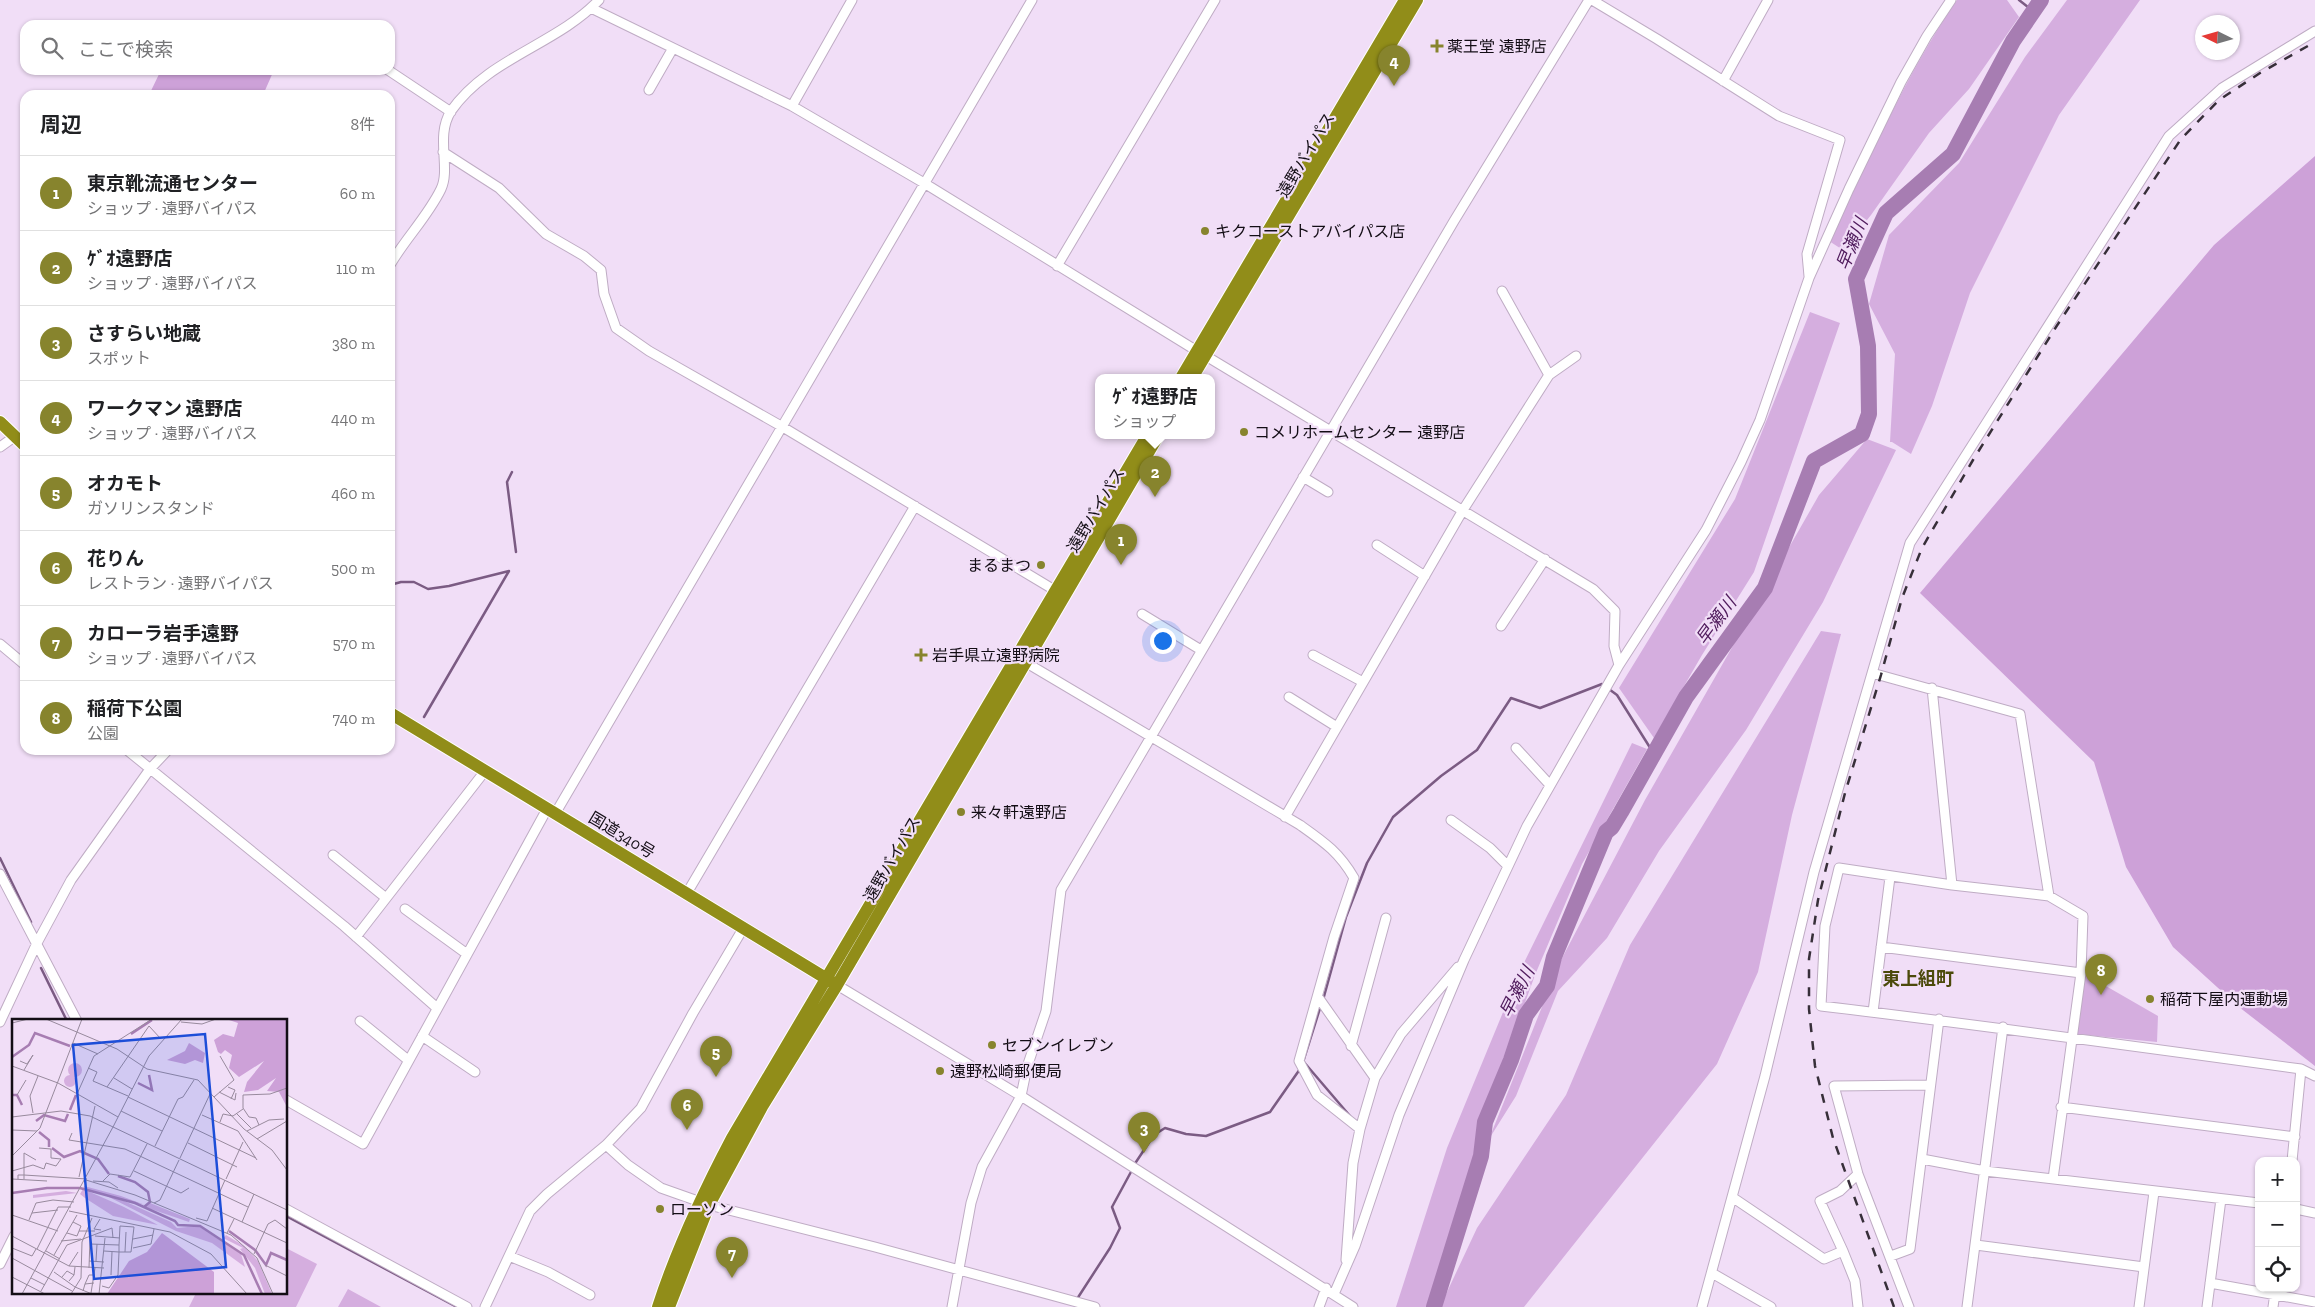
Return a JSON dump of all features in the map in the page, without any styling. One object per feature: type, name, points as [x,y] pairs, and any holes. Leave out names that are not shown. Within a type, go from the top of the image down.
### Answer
[{"type":"highway","name":"遠野バイパス","points":[[1193,374],[1201,353],[1405,0]]},
{"type":"highway","name":"遠野バイパス","points":[[1184,374],[1201,353],[1416,0]]},
{"type":"highway","points":[[0,422],[20,442]]},
{"type":"highway","name":"遠野バイパス","points":[[669,1307],[704,1204],[741,1122],[1145,439]]},
{"type":"highway","name":"遠野バイパス","points":[[658,1307],[680,1245],[837,985],[1156,439]]},
{"type":"highway","name":"国道340号","points":[[395,716],[837,985]]},
{"type":"street","points":[[395,258],[442,188],[445,125],[451,112],[498,66],[562,29],[599,0]]},
{"type":"street","points":[[792,106],[852,0]]},
{"type":"street","points":[[288,1101],[363,1144],[467,954],[1032,0]]},
{"type":"street","points":[[1057,266],[1215,0]]},
{"type":"street","points":[[952,1307],[971,1203],[982,1167],[1020,1096],[1027,1067],[1046,1011],[1061,890],[1454,221],[1590,0],[1658,39],[1779,116],[1840,140],[1807,254],[1809,278]]},
{"type":"street","points":[[1723,81],[1768,0]]},
{"type":"street","points":[[1338,1297],[1346,1268],[1399,1115],[1464,960],[1526,826],[1619,665],[1706,530],[1742,462],[1760,420],[1809,278],[1849,189],[1901,82],[1927,36],[1951,0]]},
{"type":"street","points":[[591,8],[792,106],[924,183],[1331,432],[1593,588],[1615,611],[1614,646],[1619,665]]},
{"type":"street","points":[[1702,1307],[1764,1076],[1814,872],[1910,543],[2169,136],[2222,88],[2315,31]]},
{"type":"street","points":[[649,90],[673,48]]},
{"type":"street","points":[[395,75],[451,112]]},
{"type":"street","points":[[443,152],[499,188],[546,234],[584,256],[601,270],[604,294],[616,328],[649,350],[781,426],[1056,591]]},
{"type":"street","points":[[1502,291],[1549,375]]},
{"type":"street","points":[[1285,817],[1463,510],[1549,375],[1576,356]]},
{"type":"street","points":[[0,446],[14,437]]},
{"type":"street","points":[[1303,477],[1328,492]]},
{"type":"street","points":[[687,893],[916,506]]},
{"type":"street","points":[[1377,545],[1425,576]]},
{"type":"street","points":[[1501,626],[1545,559]]},
{"type":"street","points":[[1142,614],[1201,650]]},
{"type":"street","points":[[0,644],[20,661]]},
{"type":"street","points":[[1313,655],[1363,682]]},
{"type":"street","points":[[1025,662],[1285,817],[1330,846],[1343,860],[1354,878],[1334,936],[1299,1061],[1317,1095],[1360,1129]]},
{"type":"street","points":[[1872,673],[1932,688],[2020,714],[2049,896]]},
{"type":"street","points":[[1932,688],[1952,885]]},
{"type":"street","points":[[1289,697],[1337,727]]},
{"type":"street","points":[[1516,748],[1550,785]]},
{"type":"street","points":[[133,755],[356,937],[437,1008]]},
{"type":"street","points":[[0,1022],[37,944],[71,880],[150,769],[163,755]]},
{"type":"street","points":[[356,937],[485,771]]},
{"type":"street","points":[[1451,820],[1490,848],[1508,866]]},
{"type":"street","points":[[333,855],[386,898]]},
{"type":"street","points":[[2053,1179],[2070,1038],[2081,972],[2083,916],[2049,896],[1890,877],[1839,868],[1824,926],[1821,1006],[1939,1019],[2070,1038],[2301,1070],[2315,1076]]},
{"type":"street","points":[[0,874],[27,930],[37,944],[76,1019]]},
{"type":"street","points":[[1874,1012],[1890,877]]},
{"type":"street","points":[[405,909],[467,954]]},
{"type":"street","points":[[1352,1046],[1386,918]]},
{"type":"street","points":[[485,1307],[530,1211],[547,1194],[606,1145],[641,1108],[744,927]]},
{"type":"street","points":[[1881,947],[2081,972]]},
{"type":"street","points":[[1346,1268],[1353,1163],[1374,1078],[1401,1034],[1464,960]]},
{"type":"street","points":[[837,985],[1020,1096],[1326,1288],[1353,1307]]},
{"type":"street","points":[[1318,997],[1374,1078]]},
{"type":"street","points":[[1891,1256],[1910,1248],[1939,1019]]},
{"type":"street","points":[[360,1021],[408,1060]]},
{"type":"street","points":[[1967,1307],[2003,1028]]},
{"type":"street","points":[[422,1036],[475,1072]]},
{"type":"street","points":[[2292,1157],[2301,1070]]},
{"type":"street","points":[[1909,1307],[1858,1174],[1834,1086],[1930,1085]]},
{"type":"street","points":[[2062,1107],[2295,1137]]},
{"type":"street","points":[[606,1145],[661,1188],[704,1204],[960,1269],[1095,1307]]},
{"type":"street","points":[[1922,1159],[1985,1171],[2255,1203]]},
{"type":"street","points":[[1858,1174],[1840,1190],[1820,1201],[1855,1281],[1858,1307]]},
{"type":"street","points":[[2139,1307],[2154,1192]]},
{"type":"street","points":[[1732,1197],[1824,1259],[1843,1251]]},
{"type":"street","points":[[2207,1307],[2221,1199]]},
{"type":"street","points":[[288,1210],[467,1307]]},
{"type":"street","points":[[2300,1210],[2315,1213]]},
{"type":"street","points":[[0,1264],[12,1240]]},
{"type":"street","points":[[1976,1245],[2144,1267]]},
{"type":"street","points":[[509,1256],[548,1272],[590,1295]]},
{"type":"street","points":[[1712,1273],[1771,1307]]},
{"type":"street","points":[[2210,1283],[2275,1293],[2315,1302]]},
{"type":"street","points":[[1319,1307],[1326,1288]]},
{"type":"street","points":[[2274,1307],[2275,1293]]},
{"type":"shaded area","points":[[1957,0],[2007,0],[2019,17],[1969,89],[1929,133],[1871,215],[1843,250],[1829,241],[1904,88]]},
{"type":"shaded area","points":[[2067,0],[2140,0],[2059,115],[1970,293],[1932,406],[1911,454],[1890,442],[1895,354],[1869,304],[1889,235],[1959,163],[2025,57]]},
{"type":"shaded area","points":[[159,75],[272,75],[265,90],[151,90]]},
{"type":"shaded area","points":[[2315,156],[2315,1066],[2239,1007],[2173,947],[2126,867],[2094,762],[1920,593],[2214,245]]},
{"type":"shaded area","points":[[1810,312],[1840,323],[1754,572],[1702,655],[1654,738],[1619,688],[1735,499]]},
{"type":"shaded area","points":[[1867,439],[1896,450],[1823,602],[1746,730],[1659,851],[1607,938],[1558,991],[1516,1096],[1489,1139],[1560,962],[1645,800],[1819,495]]},
{"type":"shaded area","points":[[1821,631],[1841,634],[1792,815],[1758,972],[1717,1064],[1524,1307],[1440,1307],[1477,1228],[1566,1095],[1630,945]]},
{"type":"shaded area","points":[[1632,743],[1647,749],[1582,864],[1535,975],[1482,1122],[1448,1255],[1428,1307],[1396,1307],[1447,1148],[1520,971]]},
{"type":"shaded area","points":[[2085,974],[2158,1016],[2157,1042],[2076,1034]]},
{"type":"shaded area","points":[[288,1249],[317,1264],[296,1307],[189,1307],[196,1294],[288,1294]]},
{"type":"shaded area","points":[[348,1289],[381,1307],[338,1307]]},
{"type":"waterway","points":[[2019,0],[2033,11]]},
{"type":"waterway","name":"早瀬川","points":[[1434,1307],[1481,1156],[1485,1122],[1511,1060],[1526,1015],[1547,986],[1554,957],[1606,832],[1612,827],[1621,812],[1686,697],[1765,588],[1814,461],[1862,434],[1869,414],[1868,346],[1856,279],[1886,213],[1953,154],[2013,41],[2041,0]]},
{"type":"waterway","points":[[512,472],[507,482],[516,552]]},
{"type":"waterway","points":[[395,584],[414,582],[428,589],[449,586],[509,571],[424,717]]},
{"type":"waterway","points":[[1323,1000],[1346,917],[1367,863],[1393,817],[1441,776],[1477,750],[1511,698],[1540,708],[1602,684],[1617,695],[1654,754]]},
{"type":"waterway","points":[[0,858],[31,922]]},
{"type":"waterway","points":[[41,968],[66,1019]]},
{"type":"waterway","points":[[1303,1062],[1321,1005]]},
{"type":"waterway","points":[[1303,1061],[1350,1116]]},
{"type":"waterway","points":[[1134,1165],[1154,1135],[1165,1128],[1186,1134],[1206,1136],[1270,1112],[1300,1069]]},
{"type":"waterway","points":[[1077,1299],[1110,1248],[1120,1228],[1112,1207],[1132,1170]]},
{"type":"waterway","points":[[288,1217],[457,1307]]},
{"type":"railway","points":[[1894,1307],[1833,1138],[1815,1066],[1809,1009],[1809,959],[1818,900],[1845,793],[1902,598],[1922,548],[1973,460],[2056,327],[2181,139],[2219,100],[2260,73],[2315,42]]},
{"type":"place","name":"薬王堂 遠野店","points":[[1437,46]]},
{"type":"place","name":"ワークマン 遠野店","points":[[1394,86]]},
{"type":"place","name":"キクコーストアバイパス店","points":[[1205,231]]},
{"type":"place","name":"コメリホームセンター 遠野店","points":[[1244,432]]},
{"type":"place","name":"ｹﾞｵ遠野店","points":[[1155,497]]},
{"type":"place","name":"まるまつ","points":[[1041,565]]},
{"type":"place","name":"東京靴流通センター","points":[[1121,565]]},
{"type":"place","name":"岩手県立遠野病院","points":[[921,655]]},
{"type":"place","name":"来々軒遠野店","points":[[961,812]]},
{"type":"place","name":"稲荷下公園","points":[[2101,995]]},
{"type":"place","name":"稲荷下屋内運動場","points":[[2150,999]]},
{"type":"place","name":"セブンイレブン","points":[[992,1045]]},
{"type":"place","name":"遠野松崎郵便局","points":[[940,1071]]},
{"type":"place","name":"オカモト","points":[[716,1077]]},
{"type":"place","name":"花りん","points":[[687,1130]]},
{"type":"place","name":"さすらい地蔵","points":[[1144,1153]]},
{"type":"place","name":"ローソン","points":[[660,1209]]},
{"type":"place","name":"カローラ岩手遠野","points":[[732,1278]]},
{"type":"district","name":"東上組町","points":[[1918,979]]}]
